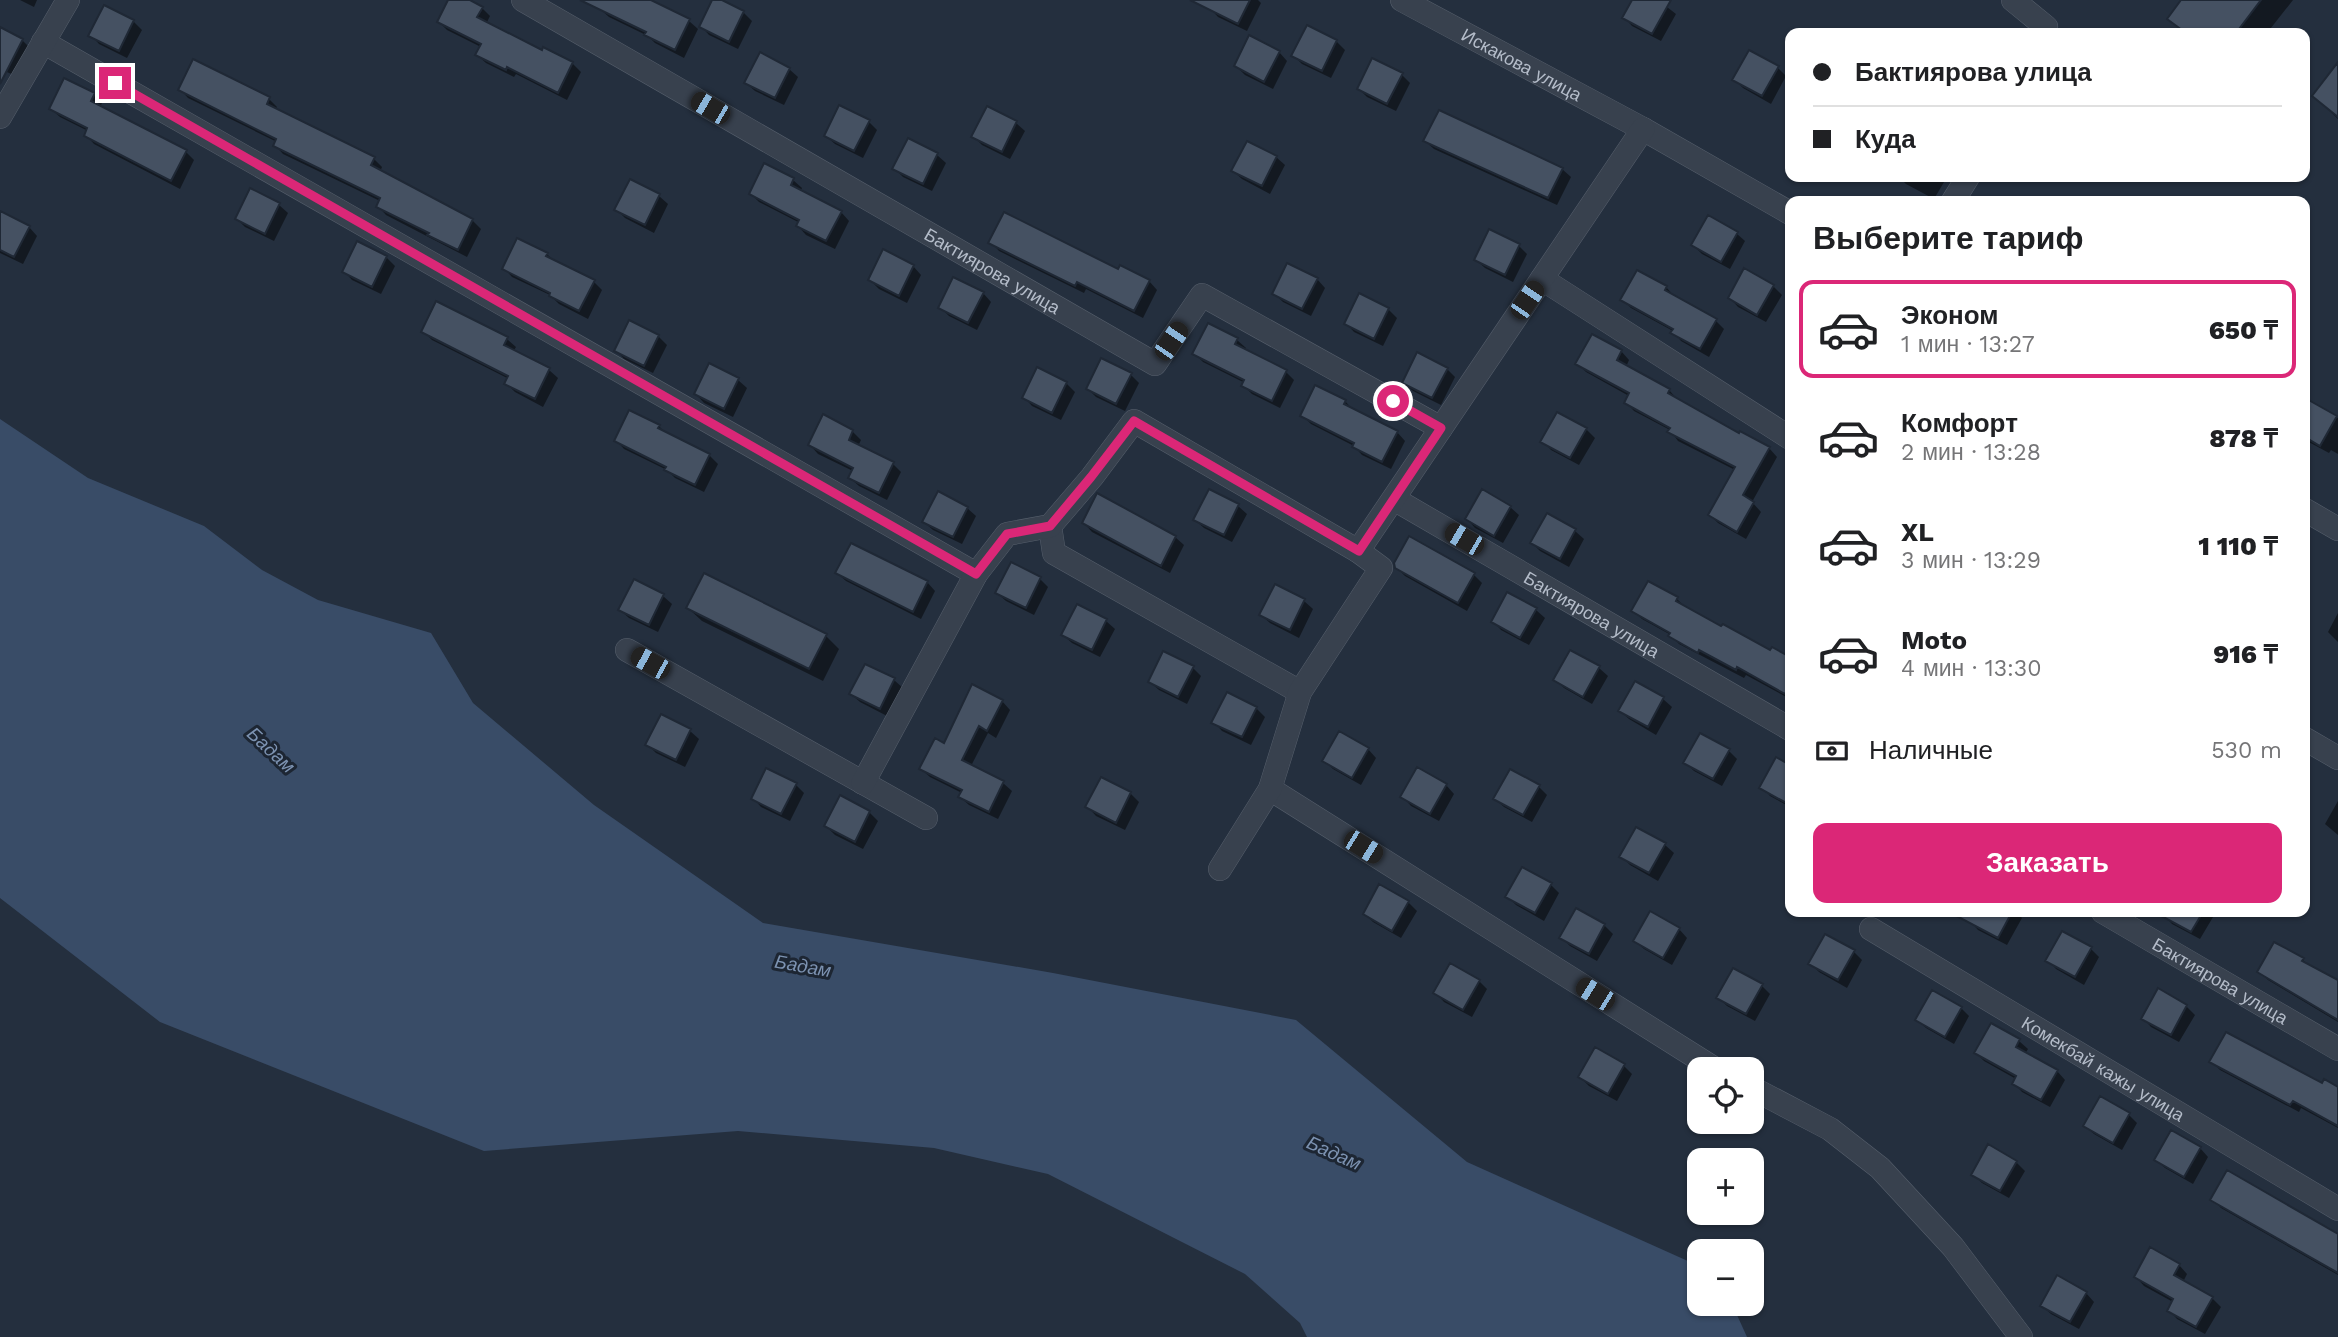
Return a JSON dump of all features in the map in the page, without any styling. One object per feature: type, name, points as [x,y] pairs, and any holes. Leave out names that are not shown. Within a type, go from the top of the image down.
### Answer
[{"type":"street","points":[[0,117],[68,0]]},
{"type":"street","name":"Бактиярова улица","points":[[523,0],[1155,364],[1202,295],[1441,428]]},
{"type":"street","name":"Искакова улица","points":[[1402,0],[1643,129],[1785,210]]},
{"type":"street","points":[[2013,0],[2046,28]]},
{"type":"street","points":[[43,43],[976,574]]},
{"type":"street","points":[[1359,551],[1643,129]]},
{"type":"street","points":[[1542,279],[1785,435]]},
{"type":"street","points":[[863,783],[976,574],[1007,534],[1050,526],[1134,421],[1359,551],[1381,568],[1300,691],[1270,789],[1220,869]]},
{"type":"street","name":"Бактиярова улица","points":[[1394,499],[1785,726]]},
{"type":"street","points":[[2310,513],[2338,529]]},
{"type":"street","points":[[1050,526],[1054,553],[1300,691]]},
{"type":"street","points":[[627,650],[926,818]]},
{"type":"street","points":[[2310,742],[2338,758]]},
{"type":"street","points":[[1270,789],[1696,1057]]},
{"type":"street","name":"Бактиярова улица","points":[[2112,917],[2338,1049]]},
{"type":"street","name":"Комекбай кажы улица","points":[[1871,929],[2338,1209]]},
{"type":"street","points":[[1764,1094],[1830,1129],[1880,1168],[1953,1247],[2021,1337]]},
{"type":"water","name":"Бадам","points":[[0,419],[88,478],[204,526],[262,570],[318,600],[431,633],[473,703],[594,805],[763,923],[1053,973],[1296,1020],[1467,1162],[1687,1261],[1687,1316],[1737,1316],[1747,1337],[1307,1337],[1300,1323],[1245,1274],[1048,1174],[934,1148],[738,1131],[484,1151],[160,1022],[0,898]]},
{"type":"building","points":[[448,0],[470,0],[483,7],[477,17],[542,50],[543,47],[573,62],[558,93],[507,67],[506,70],[475,55],[481,44],[437,22]]},
{"type":"building","points":[[580,0],[651,0],[690,19],[675,50],[644,35],[646,32]]},
{"type":"building","points":[[712,0],[722,0],[744,11],[729,42],[699,27]]},
{"type":"building","points":[[1190,0],[1250,0],[1238,24]]},
{"type":"building","points":[[1632,0],[1671,0],[1652,34],[1622,18]]},
{"type":"building","points":[[2181,0],[2261,0],[2240,28],[2179,28],[2167,19]]},
{"type":"building","points":[[104,5],[134,20],[119,51],[88,36]]},
{"type":"building","points":[[1307,25],[1337,40],[1322,71],[1291,56]]},
{"type":"building","points":[[0,27],[23,39],[0,84]]},
{"type":"building","points":[[1249,35],[1280,51],[1264,82],[1234,66]]},
{"type":"building","points":[[1749,50],[1779,66],[1762,96],[1732,80]]},
{"type":"building","points":[[760,52],[790,68],[775,98],[744,83]]},
{"type":"building","points":[[1372,58],[1403,73],[1387,104],[1357,89]]},
{"type":"building","points":[[193,59],[270,97],[267,104],[375,157],[371,165],[473,219],[458,250],[376,207],[380,198],[273,146],[276,139],[178,90]]},
{"type":"building","points":[[2338,62],[2338,117],[2312,96]]},
{"type":"building","points":[[64,78],[95,93],[91,101],[187,150],[171,181],[84,136],[87,128],[49,109]]},
{"type":"building","points":[[839,105],[870,120],[854,151],[824,136]]},
{"type":"building","points":[[987,106],[1017,121],[1002,152],[971,137]]},
{"type":"building","points":[[1439,110],[1563,168],[1548,198],[1423,141]]},
{"type":"building","points":[[908,138],[938,153],[923,184],[892,169]]},
{"type":"building","points":[[1247,141],[1277,156],[1262,186],[1231,171]]},
{"type":"building","points":[[764,163],[794,178],[791,185],[842,211],[826,241],[796,226],[799,220],[749,194]]},
{"type":"building","points":[[630,179],[660,194],[645,225],[614,210]]},
{"type":"building","points":[[250,188],[280,203],[265,234],[235,219]]},
{"type":"building","points":[[0,211],[30,226],[14,257],[0,250]]},
{"type":"building","points":[[1004,212],[1118,269],[1120,265],[1150,280],[1134,311],[1077,282],[1075,286],[988,243]]},
{"type":"building","points":[[1708,215],[1738,232],[1721,262],[1691,245]]},
{"type":"building","points":[[1489,229],[1520,244],[1505,275],[1474,260]]},
{"type":"building","points":[[517,238],[595,280],[579,311],[502,269]]},
{"type":"building","points":[[357,241],[387,256],[372,287],[342,272]]},
{"type":"building","points":[[883,249],[914,265],[899,296],[868,280]]},
{"type":"building","points":[[1287,263],[1318,278],[1302,309],[1272,294]]},
{"type":"building","points":[[1744,268],[1774,285],[1757,315],[1728,298]]},
{"type":"building","points":[[1637,270],[1667,286],[1665,290],[1717,319],[1700,349],[1670,333],[1673,329],[1620,300]]},
{"type":"building","points":[[953,277],[984,292],[968,323],[938,308]]},
{"type":"building","points":[[1359,293],[1389,308],[1374,339],[1344,324]]},
{"type":"building","points":[[436,301],[508,337],[504,345],[550,368],[535,399],[504,384],[508,376],[421,332]]},
{"type":"building","points":[[629,320],[659,335],[644,366],[614,351]]},
{"type":"building","points":[[1208,323],[1238,338],[1235,344],[1287,370],[1272,401],[1241,386],[1244,380],[1192,354]]},
{"type":"building","points":[[1592,334],[1622,350],[1617,360],[1670,389],[1668,393],[1739,433],[1740,431],[1770,447],[1743,495],[1754,502],[1737,532],[1708,515],[1735,467],[1667,432],[1670,428],[1624,403],[1629,393],[1575,364]]},
{"type":"building","points":[[1417,352],[1448,368],[1432,398],[1402,383]]},
{"type":"building","points":[[1101,358],[1132,373],[1116,404],[1086,389]]},
{"type":"building","points":[[709,363],[739,378],[724,409],[694,394]]},
{"type":"building","points":[[1037,367],[1067,382],[1052,413],[1022,398]]},
{"type":"building","points":[[1315,385],[1346,400],[1344,404],[1398,431],[1382,462],[1352,447],[1354,443],[1300,416]]},
{"type":"building","points":[[2310,401],[2337,416],[2320,446],[2310,440]]},
{"type":"building","points":[[629,410],[710,454],[695,485],[614,441]]},
{"type":"building","points":[[1557,412],[1587,428],[1570,458],[1540,442]]},
{"type":"building","points":[[823,414],[853,430],[849,440],[894,462],[879,493],[848,478],[853,468],[808,445]]},
{"type":"building","points":[[1209,489],[1239,504],[1224,535],[1193,520]]},
{"type":"building","points":[[1482,489],[1511,506],[1494,536],[1465,519]]},
{"type":"building","points":[[938,491],[968,507],[953,537],[922,522]]},
{"type":"building","points":[[1097,493],[1176,536],[1161,566],[1082,523]]},
{"type":"building","points":[[1547,513],[1576,529],[1560,559],[1530,543]]},
{"type":"building","points":[[1409,536],[1475,573],[1458,603],[1395,568],[1394,563]]},
{"type":"building","points":[[851,543],[928,581],[913,612],[835,573]]},
{"type":"building","points":[[1011,562],[1041,577],[1026,608],[995,593]]},
{"type":"building","points":[[704,573],[827,634],[809,669],[686,608]]},
{"type":"building","points":[[634,579],[664,594],[649,625],[618,610]]},
{"type":"building","points":[[1648,581],[1678,597],[1676,601],[1721,626],[1723,624],[1770,650],[1772,647],[1785,654],[1785,694],[1737,667],[1736,670],[1699,650],[1698,653],[1631,611]]},
{"type":"building","points":[[1275,584],[1305,599],[1290,630],[1259,615]]},
{"type":"building","points":[[1507,592],[1537,608],[1520,638],[1491,622]]},
{"type":"building","points":[[1077,604],[1107,619],[1092,650],[1061,635]]},
{"type":"building","points":[[1570,650],[1600,666],[1583,697],[1553,680]]},
{"type":"building","points":[[1163,651],[1194,666],[1178,697],[1148,682]]},
{"type":"building","points":[[865,664],[895,678],[880,709],[849,694]]},
{"type":"building","points":[[1635,681],[1664,697],[1648,727],[1618,711]]},
{"type":"building","points":[[972,684],[1003,700],[987,731],[979,726],[962,760],[1004,781],[989,812],[958,797],[962,790],[919,769],[935,738],[944,743]]},
{"type":"building","points":[[1227,692],[1257,707],[1242,737],[1211,723]]},
{"type":"building","points":[[661,714],[691,729],[676,760],[645,745]]},
{"type":"building","points":[[1339,731],[1369,748],[1352,778],[1322,761]]},
{"type":"building","points":[[1700,733],[1730,749],[1713,779],[1683,763]]},
{"type":"building","points":[[1776,757],[1785,762],[1785,802],[1759,788]]},
{"type":"building","points":[[1417,767],[1447,784],[1430,814],[1400,797]]},
{"type":"building","points":[[766,768],[797,783],[781,814],[751,799]]},
{"type":"building","points":[[1510,769],[1540,785],[1523,815],[1493,799]]},
{"type":"building","points":[[1101,777],[1131,792],[1116,823],[1085,807]]},
{"type":"building","points":[[840,795],[870,811],[855,842],[824,826]]},
{"type":"building","points":[[1636,827],[1666,843],[1649,873],[1619,857]]},
{"type":"building","points":[[1522,867],[1552,883],[1535,913],[1505,897]]},
{"type":"building","points":[[1379,884],[1409,901],[1392,931],[1363,914]]},
{"type":"building","points":[[1576,908],[1605,924],[1589,954],[1559,938]]},
{"type":"building","points":[[1650,911],[1680,928],[1663,958],[1633,941]]},
{"type":"building","points":[[1958,917],[2009,917],[1998,938]]},
{"type":"building","points":[[2163,917],[2200,917],[2191,932]]},
{"type":"building","points":[[2062,931],[2092,947],[2075,977],[2045,961]]},
{"type":"building","points":[[1825,934],[1855,950],[1838,980],[1808,964]]},
{"type":"building","points":[[2274,942],[2338,980],[2338,1020],[2257,972]]},
{"type":"building","points":[[1450,963],[1480,980],[1463,1010],[1433,993]]},
{"type":"building","points":[[1733,968],[1763,984],[1746,1014],[1716,998]]},
{"type":"building","points":[[2158,988],[2187,1005],[2171,1035],[2141,1019]]},
{"type":"building","points":[[1932,990],[1962,1007],[1945,1037],[1915,1020]]},
{"type":"building","points":[[1991,1023],[2020,1039],[2016,1047],[2058,1070],[2041,1100],[2012,1084],[2016,1076],[1974,1053]]},
{"type":"building","points":[[2226,1032],[2322,1083],[2324,1079],[2338,1087],[2338,1126],[2293,1101],[2290,1105],[2209,1062]]},
{"type":"building","points":[[1595,1047],[1625,1064],[1608,1094],[1578,1077]]},
{"type":"building","points":[[2100,1096],[2130,1113],[2113,1143],[2083,1126]]},
{"type":"building","points":[[2171,1130],[2201,1147],[2184,1177],[2154,1160]]},
{"type":"building","points":[[1988,1144],[2017,1161],[2000,1191],[1971,1175]]},
{"type":"building","points":[[2227,1170],[2338,1234],[2338,1273],[2210,1200]]},
{"type":"building","points":[[2150,1247],[2180,1264],[2174,1275],[2213,1297],[2196,1327],[2167,1311],[2173,1299],[2134,1277]]},
{"type":"building","points":[[2057,1275],[2087,1292],[2070,1322],[2040,1306]]},
{"type":"route","points":[[115,83],[976,574],[1007,534],[1050,526],[1134,421],[1359,551],[1441,428],[1393,401]]}]
